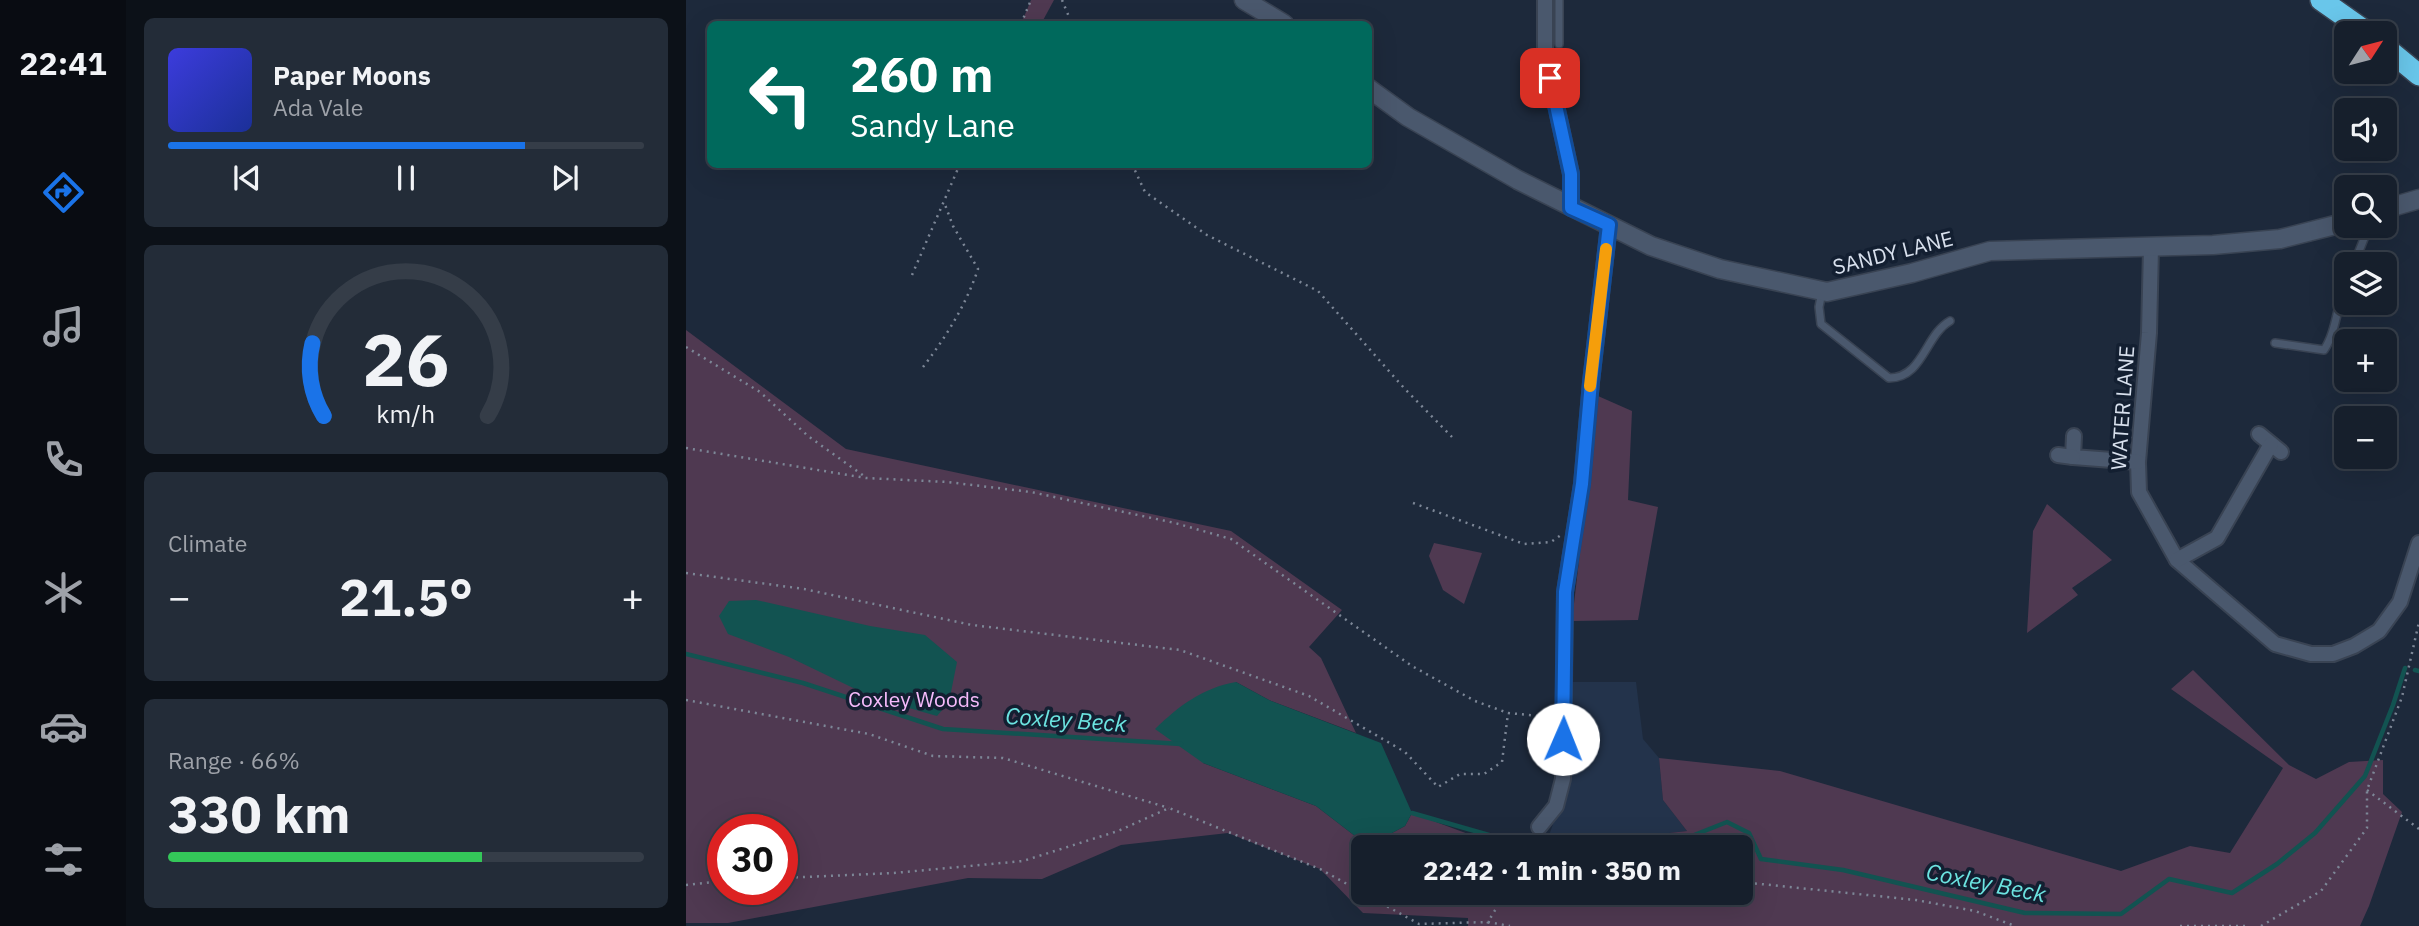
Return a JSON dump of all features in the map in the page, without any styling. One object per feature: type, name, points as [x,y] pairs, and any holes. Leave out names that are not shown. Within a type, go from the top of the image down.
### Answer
[{"type":"highway","points":[[2321,0],[2351,21]]},
{"type":"highway","points":[[2398,58],[2419,75]]},
{"type":"street","points":[[1244,0],[1279,21]]},
{"type":"street","points":[[1552,3],[1545,54],[1571,174],[1571,208]]},
{"type":"street","name":"SANDY LANE","points":[[1372,91],[1408,117],[1571,208],[1651,246],[1720,269],[1827,292],[1912,273],[1990,251],[2034,248],[2151,248],[2280,239],[2334,225]]},
{"type":"street","points":[[2397,205],[2419,199]]},
{"type":"street","points":[[1539,827],[1556,807],[1563,779],[1565,592],[1576,525],[1609,225]]},
{"type":"street","name":"WATER LANE","points":[[2151,248],[2149,333],[2138,462],[2139,492],[2177,560],[2275,644],[2311,654],[2333,654],[2354,646],[2379,631],[2400,602],[2419,543]]},
{"type":"street","points":[[2177,560],[2217,538],[2276,448],[2259,435]]},
{"type":"street","points":[[2074,436],[2066,456],[2138,462]]},
{"type":"lane","points":[[1552,3],[1559,44]]},
{"type":"lane","points":[[1822,291],[1819,307],[1821,324],[1889,378],[1911,370],[1924,356],[1933,337],[1950,321]]},
{"type":"lane","points":[[2275,343],[2324,350],[2330,342],[2336,315]]},
{"type":"path","points":[[1022,21],[1031,0]]},
{"type":"path","points":[[1062,0],[1071,21]]},
{"type":"path","points":[[912,275],[958,168]]},
{"type":"path","points":[[1134,168],[1145,192],[1197,228],[1318,291],[1404,388],[1452,437]]},
{"type":"path","points":[[923,367],[944,340],[971,290],[978,269],[953,226],[944,202]]},
{"type":"path","points":[[686,347],[760,392],[808,436],[866,478]]},
{"type":"path","points":[[686,448],[866,478],[947,482],[1031,492],[1175,523],[1231,539],[1412,666],[1475,701],[1508,713],[1564,719]]},
{"type":"path","points":[[1413,503],[1524,544],[1551,542],[1576,525]]},
{"type":"path","points":[[686,573],[804,589],[972,625],[1180,650],[1310,696],[1405,752],[1438,787],[1460,774],[1484,774],[1502,762],[1508,713]]},
{"type":"path","points":[[2261,926],[2321,891],[2367,828],[2367,790],[2402,697],[2419,622]]},
{"type":"path","points":[[686,700],[869,734],[933,756],[1003,758],[1169,808],[1321,869],[1419,924],[1510,926]]},
{"type":"path","points":[[2367,790],[2419,829]]},
{"type":"path","points":[[798,877],[894,873],[1023,861],[1118,831],[1169,808]]},
{"type":"path","points":[[686,885],[707,883]]},
{"type":"path","points":[[1753,883],[1916,900],[1975,911],[2015,926]]},
{"type":"path","points":[[1488,924],[1499,905]]},
{"type":"path","points":[[2180,926],[2249,926]]},
{"type":"shaded area","points":[[756,600],[870,626],[925,635],[957,662],[949,702],[937,716],[874,698],[789,657],[728,634],[719,616],[729,601]]},
{"type":"shaded area","points":[[1236,682],[1269,700],[1381,743],[1412,813],[1405,826],[1388,835],[1354,835],[1316,806],[1203,763],[1155,729],[1192,699]]},
{"type":"shaded area","points":[[1573,682],[1636,682],[1643,739],[1659,758],[1663,800],[1687,831],[1652,835],[1549,835],[1567,784]]},
{"type":"green space","points":[[1031,0],[1054,0],[1043,21],[1022,21]]},
{"type":"green space","name":"Coxley Woods","points":[[686,330],[846,449],[1231,531],[1342,610],[1309,647],[1321,658],[1356,733],[1269,700],[1236,682],[1203,763],[1316,806],[1354,835],[1351,835],[1351,901],[1320,869],[1228,833],[1121,845],[1042,879],[968,878],[728,923],[686,923]]},
{"type":"green space","points":[[1598,396],[1632,411],[1628,500],[1658,507],[1638,620],[1572,621]]},
{"type":"green space","points":[[2047,504],[2112,560],[2072,588],[2078,595],[2027,633],[2033,531]]},
{"type":"green space","points":[[1434,543],[1482,553],[1464,604],[1443,590],[1429,556]]},
{"type":"green space","points":[[2193,670],[2289,765],[2316,779],[2349,762],[2383,760],[2383,794],[2402,812],[2360,926],[1468,926],[1468,918],[1363,913],[1355,905],[1753,905],[1753,835],[1652,835],[1687,831],[1663,800],[1659,758],[1780,771],[2121,871],[2190,846],[2230,853],[2283,768],[2171,689]]},
{"type":"green space","points":[[1412,813],[1471,835],[1388,835],[1405,826]]},
{"type":"waterway","name":"Coxley Beck","points":[[686,654],[803,683],[943,729],[1181,744]]},
{"type":"waterway","name":"Coxley Beck","points":[[1753,842],[1761,859],[1843,870],[2025,913],[2121,914],[2169,879],[2232,893],[2277,864],[2315,833],[2365,776],[2405,668]]},
{"type":"waterway","name":"Coxley Beck","points":[[2415,670],[2419,671]]},
{"type":"waterway","name":"Coxley Beck","points":[[1412,813],[1489,835]]},
{"type":"waterway","name":"Coxley Beck","points":[[1694,835],[1727,822],[1750,835]]},
{"type":"slow traffic","points":[[1590,386],[1606,249]]},
{"type":"route","points":[[1550,78],[1571,174],[1571,208],[1609,225],[1582,484],[1565,592],[1563,739]]}]
